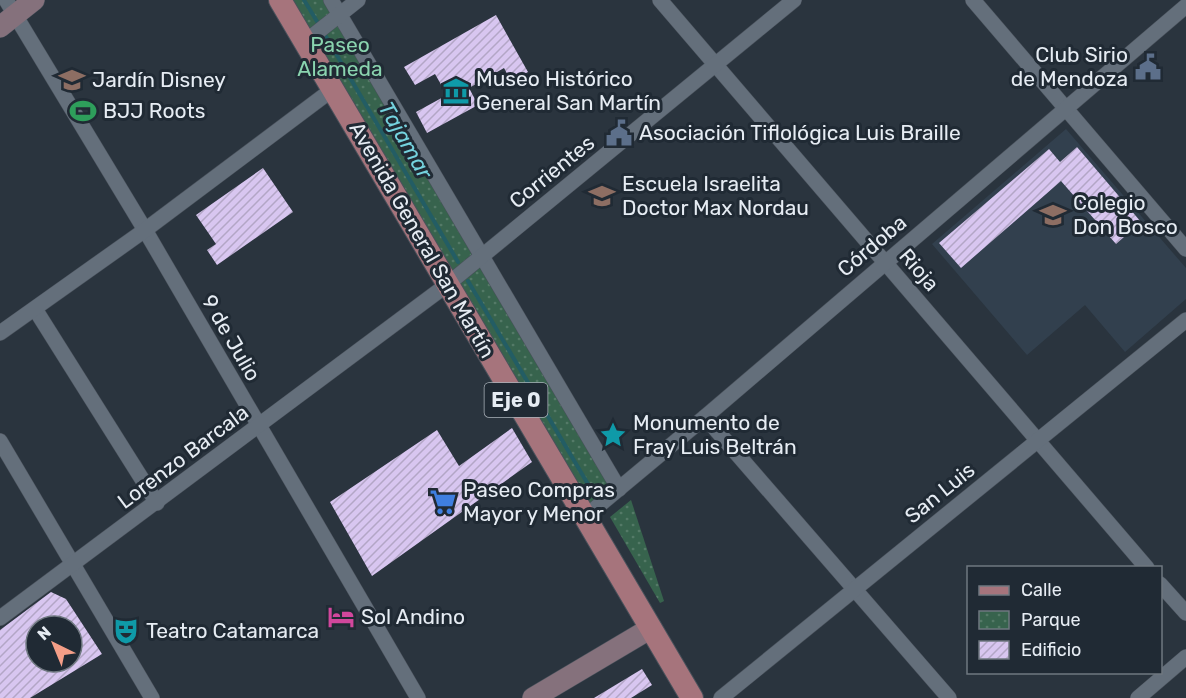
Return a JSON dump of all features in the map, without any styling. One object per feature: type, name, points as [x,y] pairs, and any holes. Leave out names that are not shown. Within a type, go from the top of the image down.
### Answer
[{"type":"main road","points":[[7,14],[34,0]]},
{"type":"main road","name":"Avenida General San Martín","points":[[280,0],[692,698]]},
{"type":"main road","points":[[533,698],[651,628]]},
{"type":"street","points":[[331,0],[619,489]]},
{"type":"street","points":[[305,42],[358,0]]},
{"type":"street","name":"Rioja","points":[[660,0],[1146,566]]},
{"type":"street","name":"Corrientes","points":[[448,284],[794,0]]},
{"type":"street","points":[[974,0],[1186,249]]},
{"type":"street","name":"Córdoba","points":[[585,517],[1186,6]]},
{"type":"street","name":"9 de Julio","points":[[7,14],[145,230],[418,698]]},
{"type":"street","points":[[0,333],[145,230],[333,89]]},
{"type":"street","name":"Lorenzo Barcala","points":[[0,618],[448,284]]},
{"type":"street","points":[[35,309],[157,503]]},
{"type":"street","name":"San Luis","points":[[721,698],[1186,320]]},
{"type":"street","points":[[705,417],[949,698]]},
{"type":"street","points":[[0,441],[152,698]]},
{"type":"street","points":[[1162,585],[1186,613]]},
{"type":"street","points":[[1138,698],[1186,657]]},
{"type":"shaded area","name":"Colegio Don Bosco","points":[[1066,129],[1186,268],[1186,299],[1125,352],[1085,305],[1027,355],[932,244]]},
{"type":"green space","name":"Paseo Alameda","points":[[280,0],[331,0],[619,489],[585,517]]},
{"type":"green space","points":[[631,500],[664,601],[660,603],[610,517]]},
{"type":"building","points":[[496,15],[528,72],[511,81],[504,68],[469,88],[478,105],[427,133],[416,112],[447,95],[435,74],[415,85],[404,67]]},
{"type":"building","points":[[1077,147],[1141,222],[1116,244],[1061,181],[961,268],[939,243],[1049,149],[1060,162]]},
{"type":"building","points":[[263,168],[293,212],[217,265],[207,250],[216,244],[196,215]]},
{"type":"building","points":[[512,428],[532,462],[372,576],[330,502],[437,430],[459,466]]},
{"type":"building","points":[[51,592],[66,599],[76,614],[24,614],[24,674],[69,674],[30,698],[0,698],[0,630]]},
{"type":"building","points":[[84,626],[102,654],[84,665]]},
{"type":"building","points":[[642,669],[652,685],[631,698],[594,698]]},
{"type":"waterway","name":"Tajamar","points":[[304,0],[318,23]]},
{"type":"waterway","name":"Tajamar","points":[[325,35],[458,262]]},
{"type":"waterway","name":"Tajamar","points":[[468,281],[595,496]]},
{"type":"place","name":"Club Sirio de Mendoza","points":[[1148,67]]},
{"type":"place","name":"Jardín Disney","points":[[72,80]]},
{"type":"place","name":"Museo Histórico General San Martín","points":[[456,91]]},
{"type":"place","name":"BJJ Roots","points":[[83,111]]},
{"type":"place","name":"Asociación Tiflológica Luis Braille","points":[[619,133]]},
{"type":"place","name":"Escuela Israelita Doctor Max Nordau","points":[[602,196]]},
{"type":"place","name":"Colegio Don Bosco","points":[[1053,215]]},
{"type":"place","name":"Monumento de Fray Luis Beltrán","points":[[613,435]]},
{"type":"place","name":"Paseo Compras Mayor y Menor","points":[[443,502]]},
{"type":"place","name":"Sol Andino","points":[[341,617]]},
{"type":"place","name":"Teatro Catamarca","points":[[126,631]]}]
